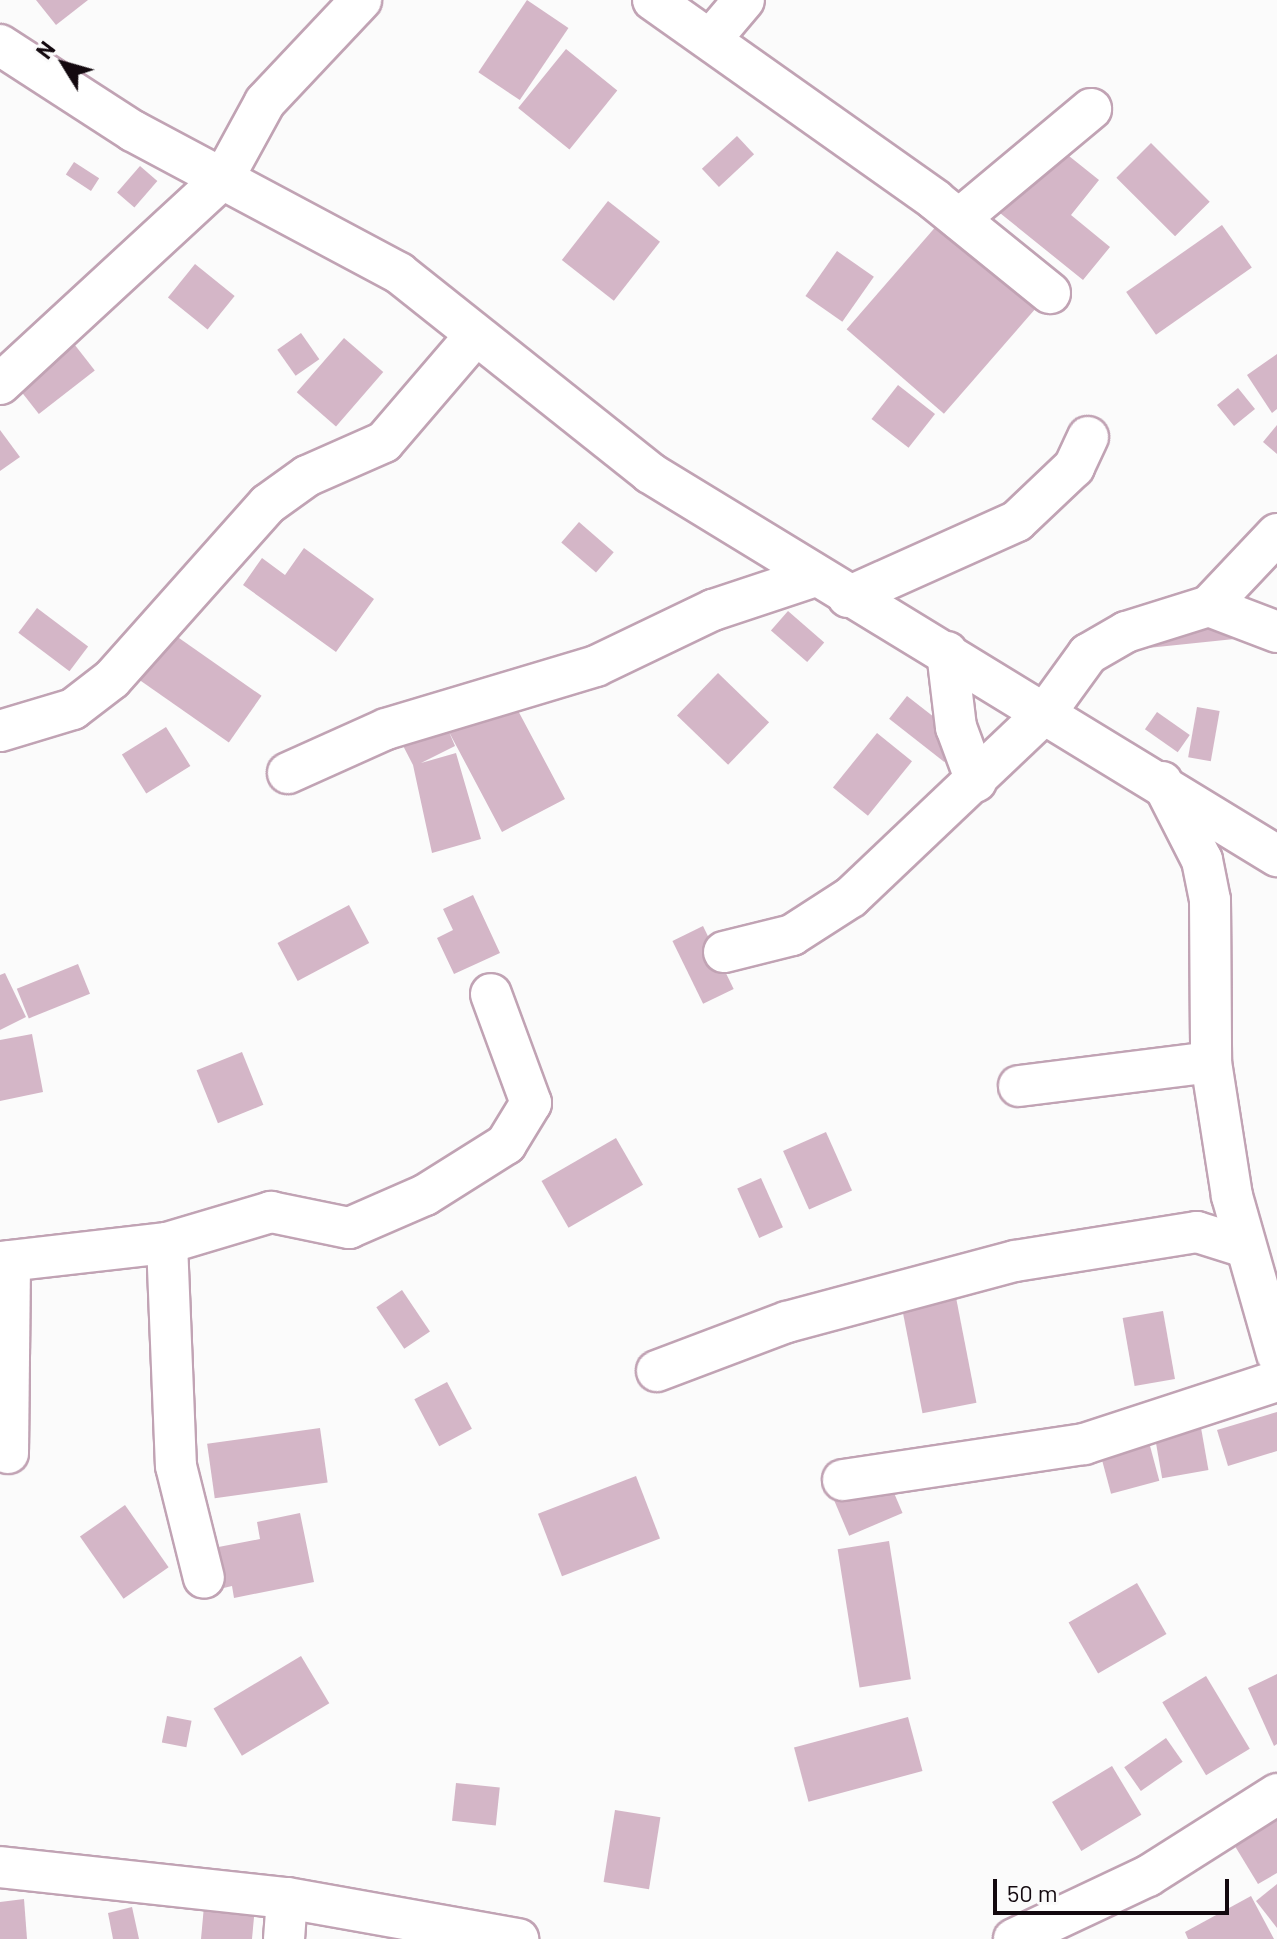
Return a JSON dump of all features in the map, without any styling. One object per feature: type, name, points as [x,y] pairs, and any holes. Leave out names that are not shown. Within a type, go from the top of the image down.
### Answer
[{"type":"street","points":[[0,384],[224,177],[265,102],[361,0]]},
{"type":"street","points":[[653,0],[959,219],[1050,293]]},
{"type":"street","points":[[711,39],[744,0]]},
{"type":"street","points":[[0,45],[133,131],[399,273],[650,473],[812,577],[988,675],[1277,856]]},
{"type":"street","points":[[959,219],[1091,109]]},
{"type":"street","points":[[0,731],[73,709],[112,679],[268,504],[307,476],[384,442],[475,336]]},
{"type":"street","points":[[848,597],[1017,521],[1074,467],[1088,437]]},
{"type":"street","points":[[724,952],[792,935],[851,897],[1046,712],[1077,667],[1126,632],[1209,606],[1277,534]]},
{"type":"street","points":[[758,595],[768,547]]},
{"type":"street","points":[[288,773],[386,729],[596,666],[758,595],[812,577]]},
{"type":"street","points":[[1209,606],[1277,632]]},
{"type":"street","points":[[947,652],[956,727],[976,781]]},
{"type":"street","points":[[988,675],[1077,667]]},
{"type":"street","points":[[1162,782],[1202,860],[1210,900],[1211,1062],[1232,1196],[1277,1354]]},
{"type":"street","points":[[8,1453],[5,1262],[167,1243],[271,1212],[349,1228],[425,1195],[506,1144],[531,1103],[491,994]]},
{"type":"street","points":[[1019,1086],[1211,1062]]},
{"type":"street","points":[[1197,1232],[1232,1196]]},
{"type":"street","points":[[657,1371],[888,1292],[1015,1261],[1197,1232],[1245,1247]]},
{"type":"street","points":[[167,1243],[176,1466],[204,1578]]},
{"type":"street","points":[[843,1480],[1084,1444],[1277,1381]]},
{"type":"street","points":[[1014,1939],[1148,1876],[1277,1794]]},
{"type":"street","points":[[0,1867],[287,1898],[518,1939]]},
{"type":"street","points":[[284,1939],[287,1898]]},
{"type":"building","points":[[36,0],[88,0],[56,25]]},
{"type":"building","points":[[527,0],[568,28],[520,100],[478,72]]},
{"type":"building","points":[[566,49],[617,91],[569,150],[518,108]]},
{"type":"building","points":[[1039,132],[1099,180],[1071,215],[1110,247],[1083,280],[985,201]]},
{"type":"building","points":[[737,136],[754,154],[719,187],[702,169]]},
{"type":"building","points":[[1151,143],[1210,202],[1175,236],[1116,178]]},
{"type":"building","points":[[74,162],[99,178],[91,191],[66,175]]},
{"type":"building","points":[[140,166],[157,181],[134,208],[117,192]]},
{"type":"building","points":[[608,201],[660,242],[614,301],[562,260]]},
{"type":"building","points":[[945,216],[1042,301],[944,414],[847,329]]},
{"type":"building","points":[[1222,225],[1252,268],[1156,335],[1126,292]]},
{"type":"building","points":[[837,251],[874,277],[842,322],[805,296]]},
{"type":"building","points":[[195,264],[235,296],[208,330],[168,297]]},
{"type":"building","points":[[64,331],[95,370],[39,414],[8,375]]},
{"type":"building","points":[[301,333],[319,359],[296,376],[277,350]]},
{"type":"building","points":[[344,338],[383,372],[336,426],[297,392]]},
{"type":"building","points":[[1277,354],[1277,409],[1272,413],[1247,375]]},
{"type":"building","points":[[898,385],[935,414],[909,448],[872,419]]},
{"type":"building","points":[[1238,388],[1255,409],[1234,426],[1217,405]]},
{"type":"building","points":[[1277,425],[1277,454],[1263,442]]},
{"type":"building","points":[[0,430],[20,457],[0,471]]},
{"type":"building","points":[[579,522],[614,552],[596,573],[561,542]]},
{"type":"building","points":[[304,548],[374,599],[336,652],[243,585],[262,558],[285,575]]},
{"type":"building","points":[[1241,601],[1244,638],[1138,649]]},
{"type":"building","points":[[37,608],[88,647],[69,671],[18,633]]},
{"type":"building","points":[[788,611],[824,642],[807,662],[771,631]]},
{"type":"building","points":[[169,631],[262,696],[229,743],[136,678]]},
{"type":"building","points":[[718,673],[769,722],[728,765],[677,715]]},
{"type":"building","points":[[505,686],[565,799],[502,832],[449,732],[455,746],[421,763],[456,753],[481,839],[432,853],[413,765],[397,734]]},
{"type":"building","points":[[907,696],[962,739],[944,762],[889,719]]},
{"type":"building","points":[[1197,707],[1220,711],[1211,761],[1188,757]]},
{"type":"building","points":[[1157,712],[1190,735],[1178,752],[1145,729]]},
{"type":"building","points":[[166,727],[190,766],[146,794],[122,755]]},
{"type":"building","points":[[877,733],[912,761],[868,816],[833,787]]},
{"type":"building","points":[[473,895],[500,953],[454,974],[437,938],[453,930],[443,909]]},
{"type":"building","points":[[349,905],[369,943],[298,981],[277,943]]},
{"type":"building","points":[[703,926],[734,989],[703,1004],[672,941]]},
{"type":"building","points":[[78,964],[90,994],[29,1018],[17,989]]},
{"type":"building","points":[[5,973],[26,1017],[0,1030],[0,975]]},
{"type":"building","points":[[32,1034],[43,1092],[0,1101],[0,1040]]},
{"type":"building","points":[[242,1052],[263,1105],[218,1123],[197,1070]]},
{"type":"building","points":[[826,1132],[852,1190],[809,1210],[783,1151]]},
{"type":"building","points":[[616,1138],[643,1185],[569,1228],[542,1181]]},
{"type":"building","points":[[761,1178],[783,1227],[759,1238],[737,1189]]},
{"type":"building","points":[[953,1282],[976,1403],[922,1413],[899,1292]]},
{"type":"building","points":[[402,1290],[430,1331],[404,1349],[376,1307]]},
{"type":"building","points":[[1163,1311],[1175,1379],[1135,1386],[1123,1318]]},
{"type":"building","points":[[447,1382],[472,1429],[439,1446],[414,1399]]},
{"type":"building","points":[[1197,1405],[1208,1470],[1162,1478],[1151,1413]]},
{"type":"building","points":[[1277,1412],[1277,1451],[1228,1466],[1217,1430]]},
{"type":"building","points":[[1142,1416],[1159,1481],[1111,1494],[1094,1429]]},
{"type":"building","points":[[320,1428],[328,1482],[215,1498],[207,1444]]},
{"type":"building","points":[[883,1467],[903,1513],[849,1536],[830,1490]]},
{"type":"building","points":[[636,1476],[660,1539],[562,1576],[538,1514]]},
{"type":"building","points":[[125,1505],[169,1567],[124,1599],[80,1537]]},
{"type":"building","points":[[300,1513],[314,1582],[234,1598],[232,1586],[211,1591],[203,1550],[260,1539],[257,1522]]},
{"type":"building","points":[[889,1541],[911,1679],[860,1687],[838,1549]]},
{"type":"building","points":[[1137,1583],[1166,1634],[1098,1674],[1069,1622]]},
{"type":"building","points":[[301,1656],[329,1703],[242,1756],[214,1709]]},
{"type":"building","points":[[1277,1674],[1277,1744],[1274,1746],[1248,1688]]},
{"type":"building","points":[[1206,1676],[1250,1749],[1206,1775],[1162,1702]]},
{"type":"building","points":[[167,1716],[192,1721],[186,1747],[162,1743]]},
{"type":"building","points":[[908,1717],[922,1771],[809,1802],[794,1748]]},
{"type":"building","points":[[1166,1738],[1183,1762],[1141,1791],[1124,1767]]},
{"type":"building","points":[[1112,1766],[1141,1815],[1081,1851],[1052,1802]]},
{"type":"building","points":[[456,1783],[500,1788],[496,1825],[452,1821]]},
{"type":"building","points":[[1277,1808],[1277,1873],[1258,1884],[1230,1838]]},
{"type":"building","points":[[615,1810],[660,1817],[649,1889],[604,1882]]},
{"type":"building","points":[[206,1884],[255,1906],[252,1939],[201,1939]]},
{"type":"building","points":[[1277,1884],[1277,1928],[1256,1901]]},
{"type":"building","points":[[1251,1896],[1274,1939],[1188,1939],[1185,1932]]},
{"type":"building","points":[[24,1899],[27,1939],[0,1939],[0,1902]]},
{"type":"building","points":[[132,1907],[139,1939],[113,1939],[108,1913]]}]
